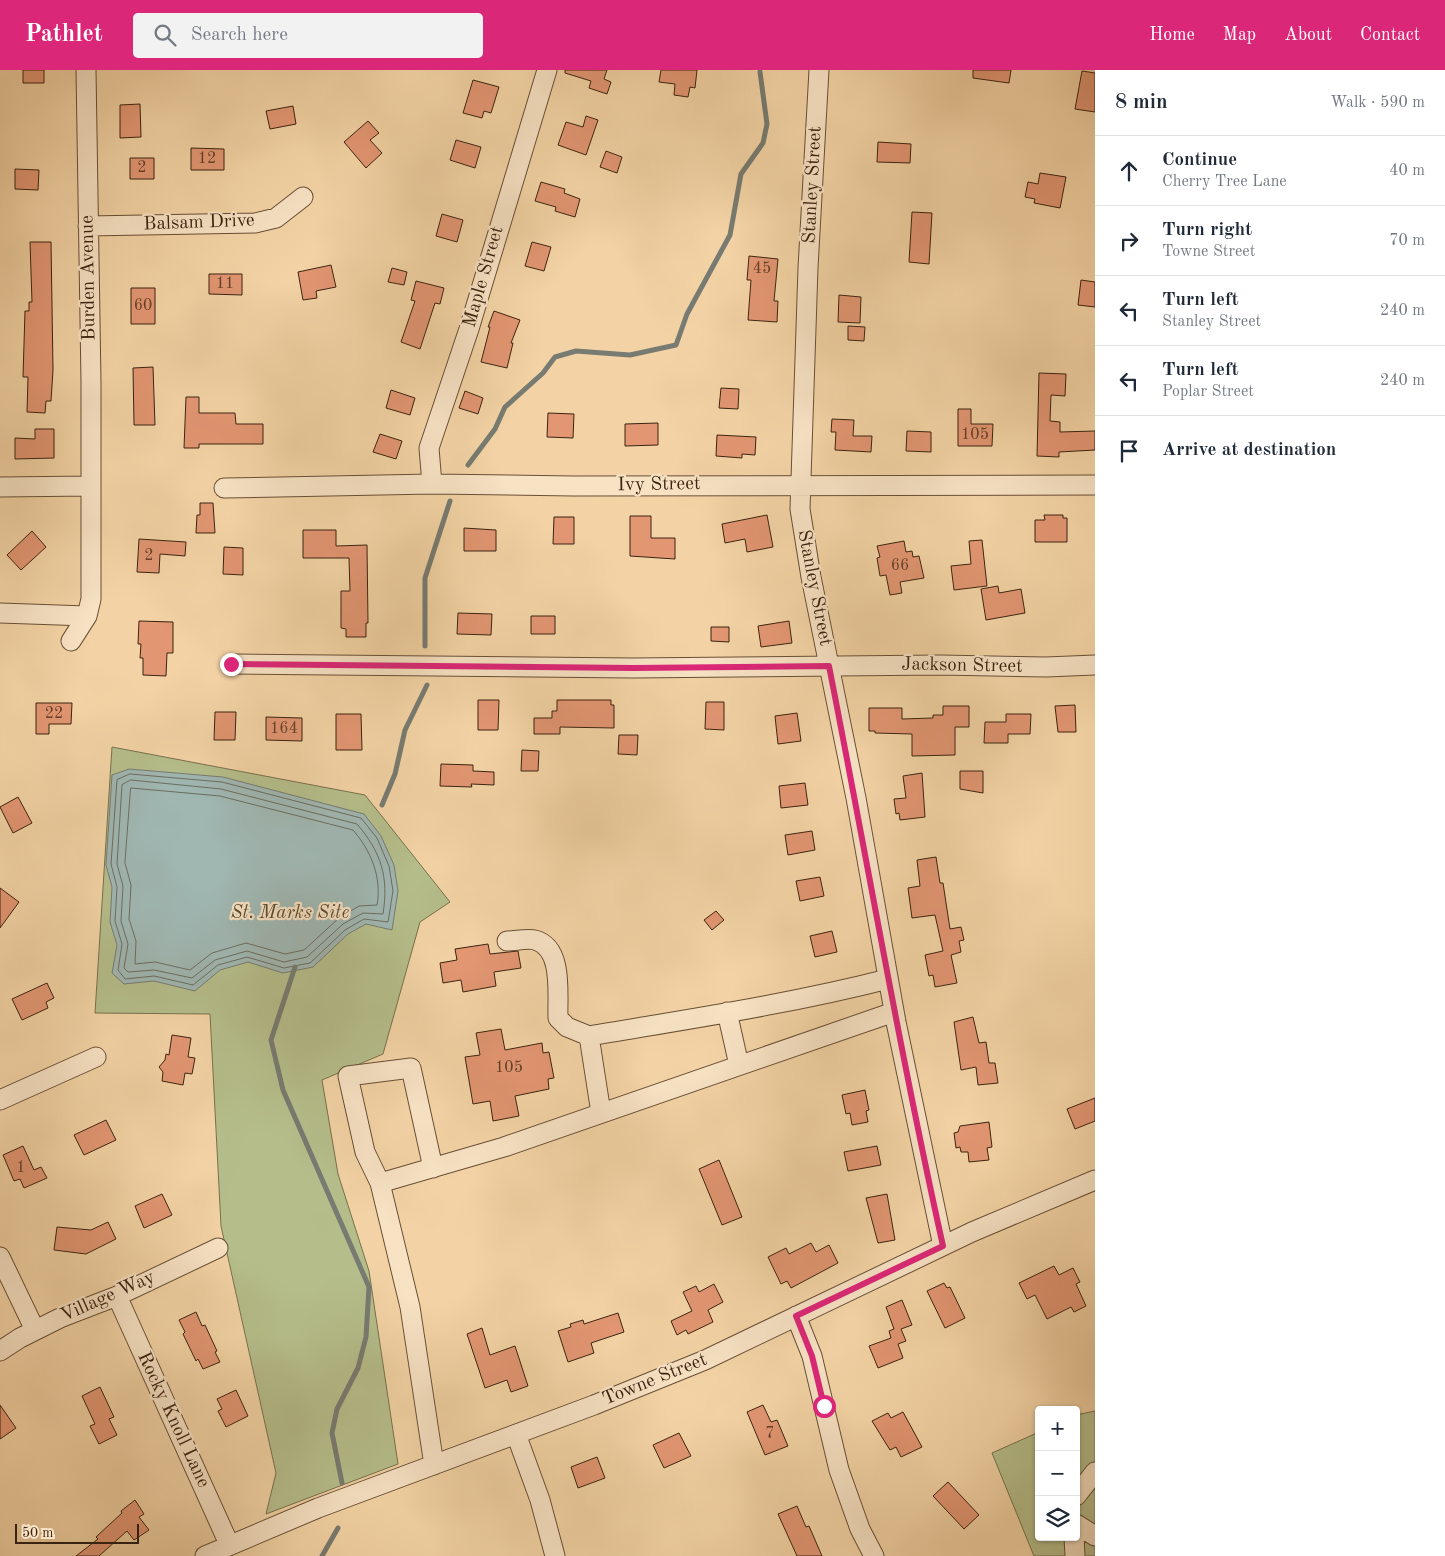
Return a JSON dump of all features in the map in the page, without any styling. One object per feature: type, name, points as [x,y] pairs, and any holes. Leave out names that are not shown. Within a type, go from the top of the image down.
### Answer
[{"type":"street","name":"Burden Avenue","points":[[86,70],[91,486],[91,598],[87,616]]},
{"type":"street","name":"Maple Street","points":[[432,484],[429,448],[469,329],[547,70]]},
{"type":"street","name":"Stanley Street","points":[[819,70],[808,268],[800,509],[810,577],[856,798],[894,1012],[943,1246]]},
{"type":"street","name":"Balsam Drive","points":[[88,226],[255,223],[276,218],[303,197]]},
{"type":"street","name":"Ivy Street","points":[[224,488],[432,484],[573,486],[800,484],[1095,485]]},
{"type":"street","points":[[0,487],[91,486]]},
{"type":"street","points":[[0,613],[87,616]]},
{"type":"street","points":[[71,641],[87,616]]},
{"type":"street","name":"Jackson Street","points":[[231,664],[633,668],[829,666],[1046,667],[1095,665]]},
{"type":"street","points":[[507,941],[535,940],[550,950],[555,964],[558,1018],[567,1026],[589,1036],[841,991],[888,979]]},
{"type":"street","points":[[727,1012],[738,1065]]},
{"type":"street","points":[[380,1183],[504,1147],[894,1012]]},
{"type":"street","points":[[589,1036],[601,1113]]},
{"type":"street","points":[[0,1100],[96,1057]]},
{"type":"street","points":[[432,1168],[411,1068],[348,1076],[365,1152],[380,1183],[410,1307],[434,1465]]},
{"type":"street","name":"Towne Street","points":[[204,1556],[318,1508],[516,1434],[705,1360],[943,1246],[1095,1180]]},
{"type":"street","name":"Village Way","points":[[0,1351],[35,1330],[60,1318],[117,1296],[218,1248]]},
{"type":"street","points":[[0,1257],[35,1330]]},
{"type":"street","name":"Rocky Knoll Lane","points":[[117,1296],[229,1544]]},
{"type":"street","points":[[796,1316],[812,1356],[839,1470],[860,1529],[874,1556]]},
{"type":"street","points":[[516,1434],[540,1500],[555,1556]]},
{"type":"street","points":[[1080,1491],[1095,1472]]},
{"type":"street","points":[[1080,1527],[1095,1536]]},
{"type":"street","points":[[1074,1541],[1075,1556]]},
{"type":"green space","name":"St. Marks Site","points":[[112,747],[365,795],[450,902],[420,922],[383,1054],[322,1080],[338,1174],[369,1271],[398,1464],[266,1514],[276,1473],[221,1226],[210,1014],[95,1013]]},
{"type":"green space","points":[[1095,1411],[1095,1556],[1034,1556],[992,1453],[1035,1434],[1035,1541],[1080,1541],[1080,1414]]},
{"type":"water","points":[[129,769],[223,777],[364,814],[381,836],[394,865],[398,891],[392,930],[366,924],[348,934],[313,967],[283,973],[248,962],[220,970],[195,991],[154,981],[124,984],[112,973],[117,945],[110,922],[112,887],[106,865],[112,775]]},
{"type":"building","points":[[23,70],[44,70],[44,83],[23,83]]},
{"type":"building","points":[[565,70],[607,70],[604,79],[611,82],[607,94],[589,88],[591,81],[565,73]]},
{"type":"building","points":[[661,70],[697,70],[695,88],[690,87],[688,97],[674,95],[675,84],[659,82]]},
{"type":"building","points":[[973,70],[1011,70],[1009,83],[973,78]]},
{"type":"building","points":[[1082,71],[1095,73],[1095,112],[1075,109]]},
{"type":"building","points":[[473,80],[499,87],[491,113],[484,111],[482,118],[463,113]]},
{"type":"building","points":[[140,104],[141,137],[120,138],[120,105]]},
{"type":"building","points":[[293,106],[296,124],[270,129],[266,111]]},
{"type":"building","points":[[586,116],[598,120],[586,155],[558,145],[566,122],[583,127]]},
{"type":"building","points":[[368,121],[379,133],[370,140],[382,153],[366,168],[344,142]]},
{"type":"building","points":[[456,140],[481,147],[475,168],[450,160]]},
{"type":"building","points":[[878,142],[911,144],[910,163],[877,162]]},
{"type":"building","points":[[191,148],[224,149],[224,170],[191,170]]},
{"type":"building","points":[[606,151],[622,157],[617,173],[600,167]]},
{"type":"building","points":[[130,158],[154,158],[154,179],[130,179]]},
{"type":"building","points":[[15,169],[39,170],[38,190],[15,189]]},
{"type":"building","points":[[1040,173],[1066,177],[1060,208],[1034,203],[1035,199],[1025,197],[1028,182],[1038,184]]},
{"type":"building","points":[[541,182],[565,189],[564,193],[580,199],[575,217],[555,211],[556,207],[535,201]]},
{"type":"building","points":[[912,212],[932,213],[929,264],[909,262]]},
{"type":"building","points":[[442,214],[463,220],[457,242],[436,236]]},
{"type":"building","points":[[30,242],[51,242],[53,370],[51,401],[46,401],[45,413],[27,412],[28,377],[23,377],[25,311],[29,311],[29,302],[32,302]]},
{"type":"building","points":[[532,242],[551,247],[544,271],[525,266]]},
{"type":"building","points":[[749,256],[778,259],[774,301],[778,301],[777,322],[748,320],[751,280],[747,280]]},
{"type":"building","points":[[331,265],[336,287],[316,291],[317,298],[303,300],[298,272]]},
{"type":"building","points":[[392,268],[407,272],[404,285],[388,282]]},
{"type":"building","points":[[209,274],[242,274],[242,295],[209,294]]},
{"type":"building","points":[[1081,280],[1095,282],[1095,307],[1078,305]]},
{"type":"building","points":[[416,281],[444,288],[440,304],[435,303],[420,349],[401,342],[415,301],[411,300]]},
{"type":"building","points":[[131,288],[155,288],[155,324],[131,324]]},
{"type":"building","points":[[839,295],[861,297],[860,323],[838,322]]},
{"type":"building","points":[[494,311],[520,320],[511,343],[513,343],[507,368],[481,362],[490,327],[488,327]]},
{"type":"building","points":[[848,326],[865,327],[864,341],[848,340]]},
{"type":"building","points":[[153,367],[155,425],[134,425],[133,368]]},
{"type":"building","points":[[1039,373],[1066,374],[1065,396],[1051,395],[1050,421],[1060,422],[1060,432],[1095,431],[1095,450],[1059,452],[1059,457],[1037,456]]},
{"type":"building","points":[[721,388],[739,389],[738,409],[719,408]]},
{"type":"building","points":[[391,390],[415,398],[410,415],[386,408]]},
{"type":"building","points":[[465,391],[483,398],[478,414],[459,408]]},
{"type":"building","points":[[186,397],[199,397],[199,413],[235,413],[236,424],[263,424],[263,444],[199,444],[199,448],[184,448]]},
{"type":"building","points":[[958,409],[971,409],[971,424],[993,424],[992,446],[958,446]]},
{"type":"building","points":[[548,413],[574,414],[573,438],[547,437]]},
{"type":"building","points":[[832,419],[854,420],[853,436],[872,436],[871,452],[835,450],[836,432],[831,432]]},
{"type":"building","points":[[658,423],[658,445],[625,446],[625,424]]},
{"type":"building","points":[[35,429],[54,429],[54,458],[15,459],[15,438],[35,439]]},
{"type":"building","points":[[907,431],[931,432],[931,452],[906,451]]},
{"type":"building","points":[[380,434],[402,441],[396,459],[373,452]]},
{"type":"building","points":[[717,435],[756,437],[755,455],[742,454],[742,458],[716,456]]},
{"type":"building","points":[[200,503],[213,503],[215,533],[196,533],[197,515],[200,515]]},
{"type":"building","points":[[767,515],[773,547],[747,552],[745,539],[725,543],[722,524]]},
{"type":"building","points":[[1044,515],[1063,515],[1063,518],[1067,518],[1067,542],[1035,542],[1035,520],[1045,520]]},
{"type":"building","points":[[630,516],[651,516],[651,538],[675,538],[675,559],[630,556]]},
{"type":"building","points":[[554,517],[574,517],[574,544],[553,544]]},
{"type":"building","points":[[464,528],[496,530],[496,551],[464,551]]},
{"type":"building","points":[[303,530],[336,530],[336,546],[367,545],[368,623],[366,623],[366,637],[346,637],[346,629],[341,628],[341,591],[350,591],[349,558],[303,558]]},
{"type":"building","points":[[32,531],[46,547],[21,570],[7,555]]},
{"type":"building","points":[[139,539],[186,542],[185,556],[160,554],[159,573],[137,572]]},
{"type":"building","points":[[982,540],[987,586],[954,590],[951,566],[971,564],[969,541]]},
{"type":"building","points":[[904,541],[906,552],[912,551],[913,557],[919,556],[924,578],[900,582],[902,593],[890,595],[886,575],[880,576],[877,558],[880,557],[877,546]]},
{"type":"building","points":[[224,547],[243,548],[243,575],[223,574]]},
{"type":"building","points":[[998,586],[999,593],[1021,589],[1025,613],[986,620],[981,589]]},
{"type":"building","points":[[458,613],[492,614],[491,635],[457,634]]},
{"type":"building","points":[[531,616],[555,616],[555,634],[531,634]]},
{"type":"building","points":[[139,621],[173,622],[173,653],[167,653],[166,676],[143,675],[143,658],[140,658],[141,644],[138,644]]},
{"type":"building","points":[[789,621],[792,643],[761,647],[758,626]]},
{"type":"building","points":[[711,627],[729,627],[729,642],[711,641]]},
{"type":"building","points":[[478,700],[499,700],[498,730],[478,730]]},
{"type":"building","points":[[557,700],[611,700],[611,705],[614,705],[614,728],[560,727],[560,734],[534,734],[534,718],[552,718],[552,711],[557,711]]},
{"type":"building","points":[[706,702],[724,702],[724,730],[705,729]]},
{"type":"building","points":[[36,703],[72,703],[71,724],[49,724],[49,734],[36,734]]},
{"type":"building","points":[[1075,705],[1076,732],[1058,732],[1055,706]]},
{"type":"building","points":[[943,706],[969,706],[969,727],[955,727],[955,755],[912,756],[912,734],[875,733],[875,731],[869,731],[869,708],[902,708],[902,719],[933,718],[933,715],[943,715]]},
{"type":"building","points":[[215,712],[236,712],[235,740],[214,740]]},
{"type":"building","points":[[797,713],[801,741],[778,744],[775,716]]},
{"type":"building","points":[[336,714],[361,714],[362,750],[336,750]]},
{"type":"building","points":[[1006,714],[1031,714],[1030,734],[1008,734],[1008,743],[984,743],[985,722],[1006,722]]},
{"type":"building","points":[[266,717],[302,718],[302,741],[266,740]]},
{"type":"building","points":[[619,735],[638,735],[637,755],[618,754]]},
{"type":"building","points":[[522,750],[539,751],[538,771],[521,771]]},
{"type":"building","points":[[441,764],[473,765],[473,771],[494,772],[494,785],[471,784],[472,787],[440,786]]},
{"type":"building","points":[[960,771],[983,771],[983,793],[960,789]]},
{"type":"building","points":[[922,773],[925,817],[900,820],[899,813],[896,814],[894,799],[906,798],[903,776]]},
{"type":"building","points":[[805,783],[808,805],[781,808],[779,786]]},
{"type":"building","points":[[18,797],[32,823],[13,833],[0,807]]},
{"type":"building","points":[[812,831],[815,850],[788,855],[785,835]]},
{"type":"building","points":[[936,857],[940,883],[943,883],[950,929],[961,927],[964,940],[959,941],[961,952],[951,955],[957,983],[935,987],[933,975],[929,976],[925,955],[943,951],[935,915],[912,918],[908,888],[920,886],[917,860]]},
{"type":"building","points":[[820,877],[824,896],[800,901],[796,881]]},
{"type":"building","points":[[0,888],[19,902],[0,928]]},
{"type":"building","points":[[716,911],[724,920],[712,930],[704,920]]},
{"type":"building","points":[[832,931],[837,952],[815,957],[810,936]]},
{"type":"building","points":[[488,944],[490,954],[518,951],[521,968],[494,972],[496,986],[463,992],[461,980],[443,983],[440,963],[457,960],[455,949]]},
{"type":"building","points":[[47,983],[54,998],[46,1002],[48,1008],[22,1020],[12,999]]},
{"type":"building","points":[[973,1017],[979,1043],[986,1042],[989,1063],[995,1063],[998,1083],[978,1085],[976,1067],[961,1070],[954,1022]]},
{"type":"building","points":[[501,1029],[505,1050],[542,1043],[543,1053],[549,1052],[554,1078],[548,1079],[549,1089],[515,1096],[519,1116],[493,1121],[490,1101],[473,1104],[465,1057],[480,1055],[476,1033]]},
{"type":"building","points":[[172,1035],[191,1038],[188,1057],[195,1058],[192,1074],[185,1073],[183,1085],[162,1081],[163,1072],[159,1067],[165,1060],[166,1054],[169,1055]]},
{"type":"building","points":[[865,1090],[869,1110],[866,1111],[868,1122],[852,1125],[850,1113],[846,1114],[842,1095]]},
{"type":"building","points":[[1095,1098],[1095,1121],[1075,1129],[1067,1109]]},
{"type":"building","points":[[106,1120],[116,1140],[84,1155],[74,1135]]},
{"type":"building","points":[[989,1122],[992,1147],[987,1148],[989,1160],[969,1162],[968,1152],[961,1152],[960,1147],[956,1148],[954,1133],[958,1132],[960,1126]]},
{"type":"building","points":[[23,1146],[34,1170],[41,1167],[47,1178],[24,1188],[20,1179],[14,1181],[3,1155]]},
{"type":"building","points":[[877,1146],[881,1165],[848,1171],[844,1152]]},
{"type":"building","points":[[719,1160],[742,1217],[722,1225],[699,1169]]},
{"type":"building","points":[[162,1194],[172,1215],[144,1228],[135,1206]]},
{"type":"building","points":[[887,1194],[895,1240],[878,1243],[866,1198]]},
{"type":"building","points":[[108,1222],[116,1239],[86,1254],[54,1250],[57,1227],[91,1230]]},
{"type":"building","points":[[811,1243],[816,1252],[829,1245],[838,1263],[791,1288],[787,1281],[781,1284],[768,1257],[786,1248],[789,1254]]},
{"type":"building","points":[[1054,1266],[1059,1275],[1073,1268],[1080,1282],[1076,1284],[1086,1306],[1074,1312],[1071,1307],[1047,1319],[1035,1295],[1027,1299],[1019,1283]]},
{"type":"building","points":[[944,1283],[947,1288],[950,1287],[965,1318],[945,1328],[927,1291]]},
{"type":"building","points":[[714,1284],[723,1302],[708,1310],[713,1322],[688,1334],[686,1330],[677,1335],[671,1321],[692,1311],[683,1292],[696,1286],[699,1292]]},
{"type":"building","points":[[902,1300],[912,1325],[901,1329],[906,1341],[898,1344],[903,1358],[878,1368],[869,1346],[891,1338],[889,1331],[894,1329],[886,1307]]},
{"type":"building","points":[[196,1312],[202,1326],[205,1325],[220,1362],[203,1369],[198,1359],[196,1361],[183,1334],[185,1332],[179,1320]]},
{"type":"building","points":[[618,1313],[624,1332],[591,1343],[594,1353],[568,1362],[558,1331],[571,1327],[570,1324],[583,1320],[584,1324]]},
{"type":"building","points":[[482,1328],[490,1355],[515,1346],[528,1386],[511,1392],[507,1380],[485,1388],[467,1334]]},
{"type":"building","points":[[100,1387],[114,1417],[109,1419],[117,1435],[99,1444],[90,1426],[95,1424],[82,1396]]},
{"type":"building","points":[[236,1390],[248,1416],[226,1427],[218,1411],[222,1409],[217,1399]]},
{"type":"building","points":[[0,1405],[16,1428],[0,1439]]},
{"type":"building","points":[[763,1405],[771,1422],[777,1420],[788,1446],[765,1455],[747,1412]]},
{"type":"building","points":[[903,1412],[922,1447],[901,1457],[896,1447],[890,1450],[872,1421],[888,1413],[891,1418]]},
{"type":"building","points":[[679,1433],[691,1456],[664,1468],[653,1445]]},
{"type":"building","points":[[597,1457],[605,1478],[578,1488],[571,1467]]},
{"type":"building","points":[[948,1482],[979,1515],[964,1529],[933,1496]]},
{"type":"building","points":[[135,1500],[144,1514],[139,1517],[149,1530],[134,1540],[127,1531],[99,1556],[76,1556],[98,1539],[96,1537],[122,1513],[121,1511]]},
{"type":"building","points":[[797,1506],[806,1527],[809,1526],[822,1556],[797,1556],[778,1514]]},
{"type":"waterway","points":[[468,465],[495,429],[505,407],[543,373],[555,357],[576,351],[630,355],[676,345],[687,314],[730,235],[741,174],[763,143],[767,124],[760,72]]},
{"type":"waterway","points":[[425,646],[425,578],[450,501]]},
{"type":"waterway","points":[[382,805],[395,774],[405,730],[427,685]]},
{"type":"waterway","points":[[295,967],[271,1040],[283,1090],[369,1287],[366,1337],[358,1368],[337,1409],[332,1433],[342,1483]]},
{"type":"waterway","points":[[322,1556],[338,1528]]},
{"type":"route","points":[[231,664],[633,668],[829,666],[856,798],[880,938],[919,1141],[943,1246],[796,1316],[812,1356],[824,1406]]}]
